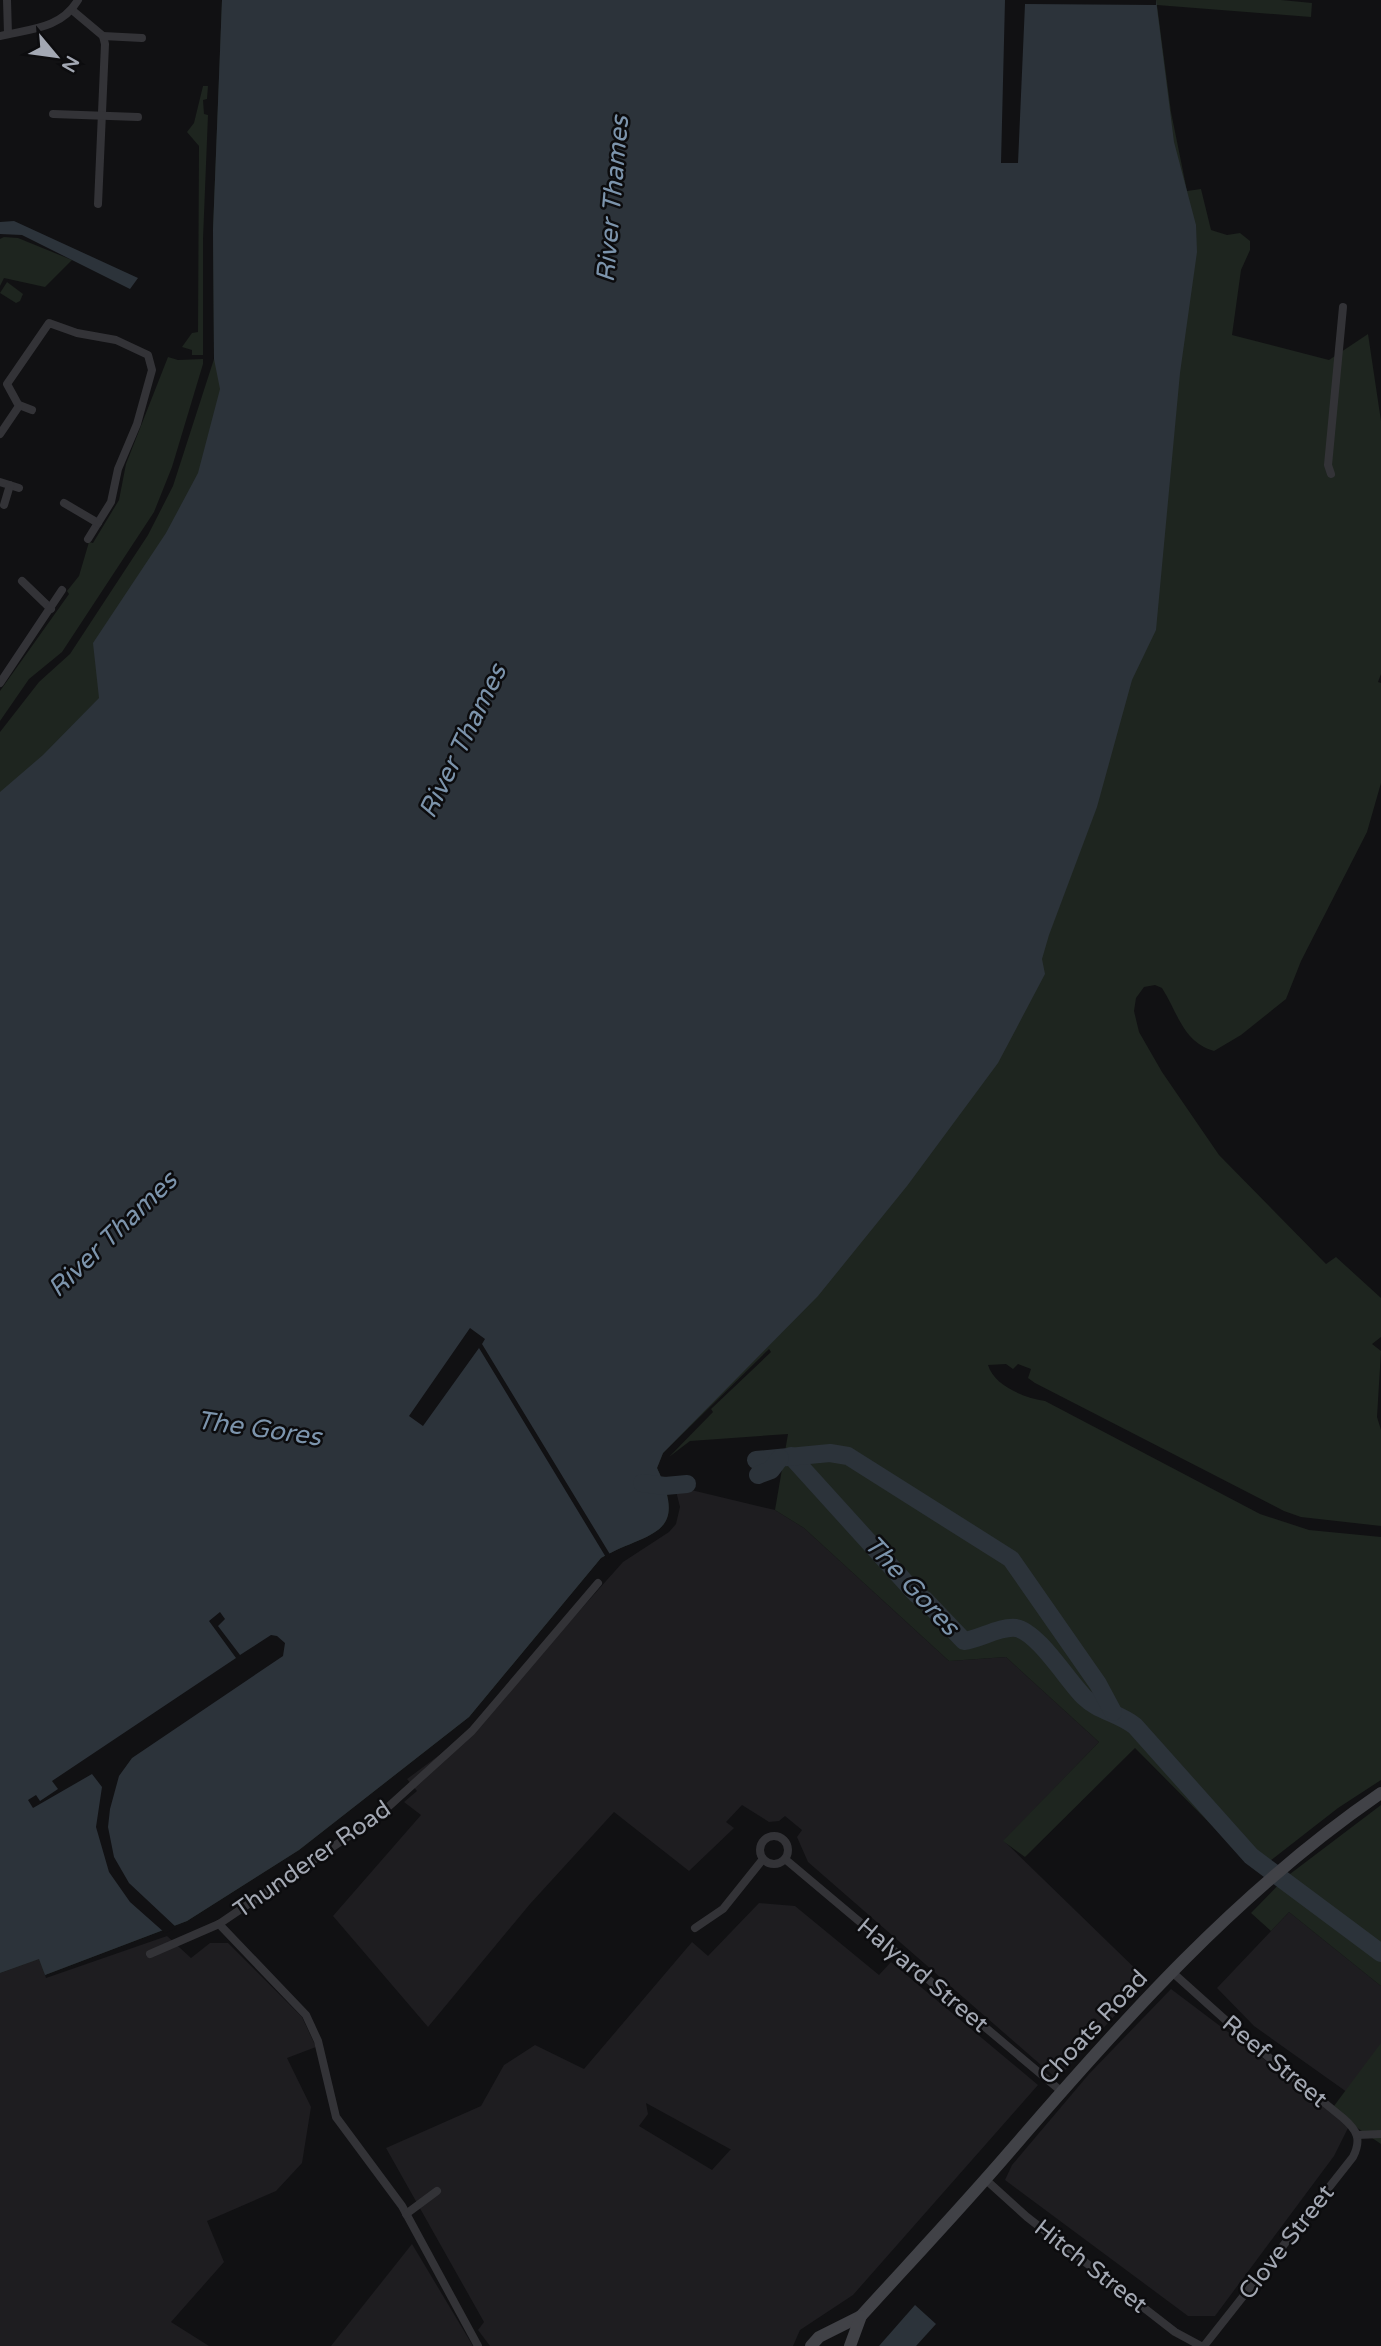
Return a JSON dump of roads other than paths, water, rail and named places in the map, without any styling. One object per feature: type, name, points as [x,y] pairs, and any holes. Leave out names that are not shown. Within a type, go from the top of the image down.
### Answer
[{"type":"street","points":[[7,0],[4,35],[49,26],[63,19],[78,0]]},
{"type":"street","points":[[72,10],[103,36],[106,44],[98,204]]},
{"type":"street","points":[[103,36],[142,38]]},
{"type":"street","points":[[53,114],[138,117]]},
{"type":"street","points":[[1331,474],[1328,465],[1343,307]]},
{"type":"street","points":[[32,410],[19,405],[7,384],[51,322],[77,333],[116,340],[148,355],[152,370],[137,424],[118,469],[113,499],[88,538]]},
{"type":"street","points":[[0,434],[19,405]]},
{"type":"street","points":[[0,482],[15,487],[4,505]]},
{"type":"street","points":[[64,503],[98,523]]},
{"type":"street","points":[[22,581],[51,609]]},
{"type":"street","points":[[0,683],[62,590]]},
{"type":"street","name":"Thunderer Road","points":[[150,1954],[219,1924],[377,1817],[472,1731],[598,1583]]},
{"type":"street","name":"Choats Road","points":[[848,2346],[861,2316],[985,2179],[1060,2091],[1172,1972],[1283,1865],[1381,1793]]},
{"type":"street","name":"Halyard Street","points":[[763,1859],[761,1837],[776,1836],[784,1839],[788,1847],[785,1859],[1060,2091]]},
{"type":"street","points":[[695,1928],[723,1909],[763,1859],[772,1864],[785,1859]]},
{"type":"street","points":[[219,1924],[306,2015],[318,2041],[337,2117],[406,2214],[478,2346]]},
{"type":"street","name":"Reef Street","points":[[1172,1972],[1250,2042],[1343,2118],[1357,2135]]},
{"type":"street","points":[[1357,2135],[1381,2134]]},
{"type":"street","name":"Clove Street","points":[[1203,2346],[1353,2157],[1358,2144],[1357,2135]]},
{"type":"street","name":"Hitch Street","points":[[985,2179],[1027,2217],[1175,2332],[1203,2346]]},
{"type":"street","points":[[406,2214],[437,2191]]},
{"type":"street","name":"Choats Road","points":[[811,2346],[819,2337],[861,2316]]},
{"type":"street","points":[[828,2334],[837,2336],[848,2346]]},
{"type":"water","name":"River Thames","points":[[222,0],[1156,0],[1174,142],[1196,225],[1197,252],[1180,373],[1156,630],[1132,680],[1097,807],[1049,935],[1042,959],[1045,974],[998,1063],[907,1186],[818,1296],[663,1453],[657,1468],[669,1508],[666,1520],[659,1529],[601,1558],[469,1717],[299,1850],[187,1921],[45,1975],[39,1959],[0,1973],[0,792],[43,755],[99,698],[93,643],[166,533],[198,473],[220,389],[214,359],[213,230]]},
{"type":"water","points":[[14,221],[138,278],[130,289],[22,235],[0,234],[0,222]]},
{"type":"water","points":[[915,2305],[936,2324],[916,2346],[879,2346]]},
{"type":"waterway","name":"The Gores","points":[[756,1460],[830,1453],[848,1456],[1011,1559],[1098,1684],[1113,1712]]},
{"type":"waterway","name":"The Gores","points":[[791,1456],[916,1594],[964,1641],[1010,1628],[1025,1631],[1052,1658],[1084,1697],[1135,1726],[1251,1856],[1381,1953]]},
{"type":"waterway","name":"The Gores","points":[[758,1475],[771,1470],[780,1458]]},
{"type":"waterway","name":"The Gores","points":[[642,1483],[665,1486],[687,1484]]}]
